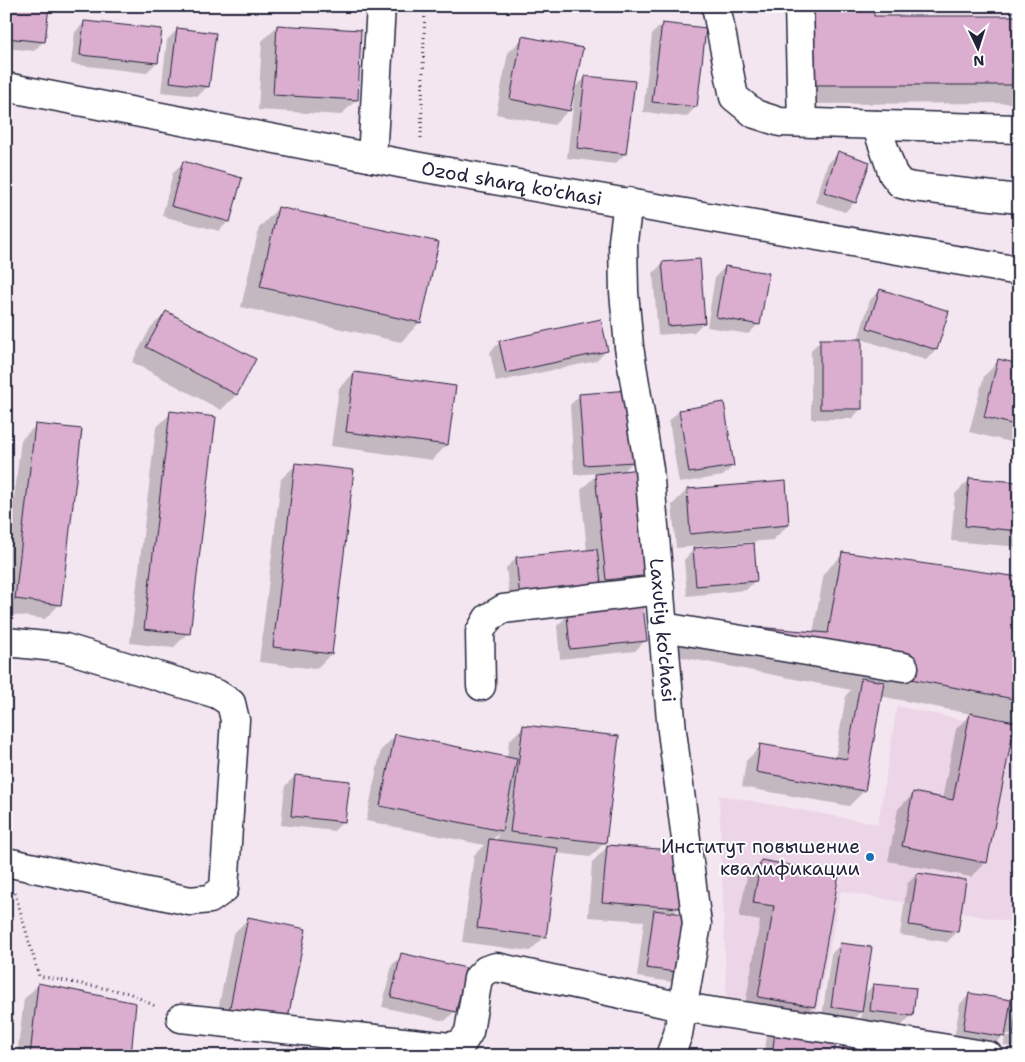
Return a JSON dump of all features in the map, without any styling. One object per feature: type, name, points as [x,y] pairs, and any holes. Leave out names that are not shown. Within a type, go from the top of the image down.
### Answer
[{"type":"street","points":[[372,158],[381,6]]},
{"type":"street","points":[[716,6],[734,97],[755,114],[780,122],[1019,129]]},
{"type":"street","points":[[799,6],[802,122]]},
{"type":"street","name":"Ozod sharq ko'chasi","points":[[6,87],[420,167],[1019,271]]},
{"type":"street","points":[[876,124],[893,174],[900,184],[1019,199]]},
{"type":"street","name":"Laxutiy ko'chasi","points":[[628,202],[623,242],[624,292],[629,346],[649,469],[672,730],[697,924],[678,1034],[670,1056]]},
{"type":"street","points":[[481,686],[480,632],[488,618],[503,609],[660,590]]},
{"type":"street","points":[[663,627],[904,667]]},
{"type":"street","points":[[6,642],[65,648],[217,694],[231,703],[235,720],[224,889],[210,899],[190,901],[6,862]]},
{"type":"street","points":[[181,1018],[450,1047],[462,1043],[469,1032],[478,978],[486,970],[496,966],[682,1007],[830,1029],[989,1056]]},
{"type":"path","points":[[420,167],[424,6]]},
{"type":"path","points":[[14,892],[39,976],[129,993],[181,1018]]},
{"type":"shaded area","name":"Институт повышение квалификации","points":[[897,706],[1019,732],[1019,914],[1016,923],[841,891],[814,1026],[727,1007],[719,795],[878,824]]},
{"type":"building","points":[[6,6],[49,6],[45,42],[6,38]]},
{"type":"building","points":[[814,6],[874,6],[874,16],[1019,16],[1019,85],[815,85]]},
{"type":"building","points":[[84,21],[162,29],[158,63],[80,55]]},
{"type":"building","points":[[662,23],[706,28],[697,107],[652,102]]},
{"type":"building","points":[[277,25],[361,30],[358,100],[273,95]]},
{"type":"building","points":[[177,28],[216,33],[209,87],[170,82]]},
{"type":"building","points":[[522,36],[583,48],[570,111],[510,99]]},
{"type":"building","points":[[585,76],[635,81],[626,154],[577,148]]},
{"type":"building","points":[[838,151],[870,162],[856,203],[824,192]]},
{"type":"building","points":[[183,161],[242,178],[230,222],[171,206]]},
{"type":"building","points":[[278,207],[439,242],[421,323],[260,287]]},
{"type":"building","points":[[700,259],[705,323],[668,326],[662,262]]},
{"type":"building","points":[[725,266],[769,273],[760,325],[716,317]]},
{"type":"building","points":[[880,289],[949,311],[937,350],[867,328]]},
{"type":"building","points":[[166,311],[256,359],[237,395],[146,347]]},
{"type":"building","points":[[601,319],[608,351],[506,373],[499,341]]},
{"type":"building","points":[[820,339],[862,339],[862,409],[820,409]]},
{"type":"building","points":[[998,359],[1019,364],[1019,426],[984,417]]},
{"type":"building","points":[[354,372],[456,386],[448,445],[346,432]]},
{"type":"building","points":[[630,390],[635,462],[584,465],[579,394]]},
{"type":"building","points":[[724,402],[734,466],[689,473],[679,410]]},
{"type":"building","points":[[170,411],[216,417],[190,634],[144,629]]},
{"type":"building","points":[[35,424],[82,429],[61,605],[15,599]]},
{"type":"building","points":[[295,463],[354,470],[332,654],[273,647]]},
{"type":"building","points":[[640,469],[651,575],[606,580],[595,474]]},
{"type":"building","points":[[969,478],[1019,482],[1019,531],[965,526]]},
{"type":"building","points":[[786,481],[789,525],[690,534],[687,489]]},
{"type":"building","points":[[754,543],[757,581],[696,586],[693,548]]},
{"type":"building","points":[[597,549],[602,591],[520,599],[516,557]]},
{"type":"building","points":[[842,552],[1019,577],[1019,700],[685,635],[684,621],[828,633]]},
{"type":"building","points":[[643,606],[647,641],[570,649],[567,615]]},
{"type":"building","points":[[861,678],[884,682],[865,791],[756,772],[760,744],[847,759]]},
{"type":"building","points":[[970,713],[1015,722],[987,863],[902,846],[913,792],[953,800]]},
{"type":"building","points":[[523,725],[619,736],[606,843],[510,832]]},
{"type":"building","points":[[395,734],[517,759],[502,831],[380,806]]},
{"type":"building","points":[[295,775],[350,781],[345,822],[291,816]]},
{"type":"building","points":[[489,839],[558,848],[546,937],[477,928]]},
{"type":"building","points":[[607,845],[685,851],[681,908],[602,902]]},
{"type":"building","points":[[761,860],[839,874],[815,1007],[758,997],[774,906],[753,903]]},
{"type":"building","points":[[917,873],[966,880],[958,932],[909,925]]},
{"type":"building","points":[[654,910],[691,915],[683,973],[646,968]]},
{"type":"building","points":[[248,917],[306,929],[287,1023],[229,1012]]},
{"type":"building","points":[[840,943],[872,947],[862,1012],[831,1007]]},
{"type":"building","points":[[401,953],[466,968],[456,1012],[391,997]]},
{"type":"building","points":[[38,983],[136,1003],[131,1056],[30,1056]]},
{"type":"building","points":[[873,984],[916,988],[913,1016],[870,1011]]},
{"type":"building","points":[[969,993],[1011,1000],[1005,1037],[963,1030]]},
{"type":"building","points":[[1019,993],[1019,1037],[1013,1036]]},
{"type":"building","points":[[776,1023],[837,1031],[834,1056],[772,1056]]},
{"type":"building","points":[[333,1039],[435,1056],[330,1056]]},
{"type":"building","points":[[844,1043],[921,1056],[842,1056]]},
{"type":"place","name":"Институт повышение квалификации","points":[[870,857]]}]
